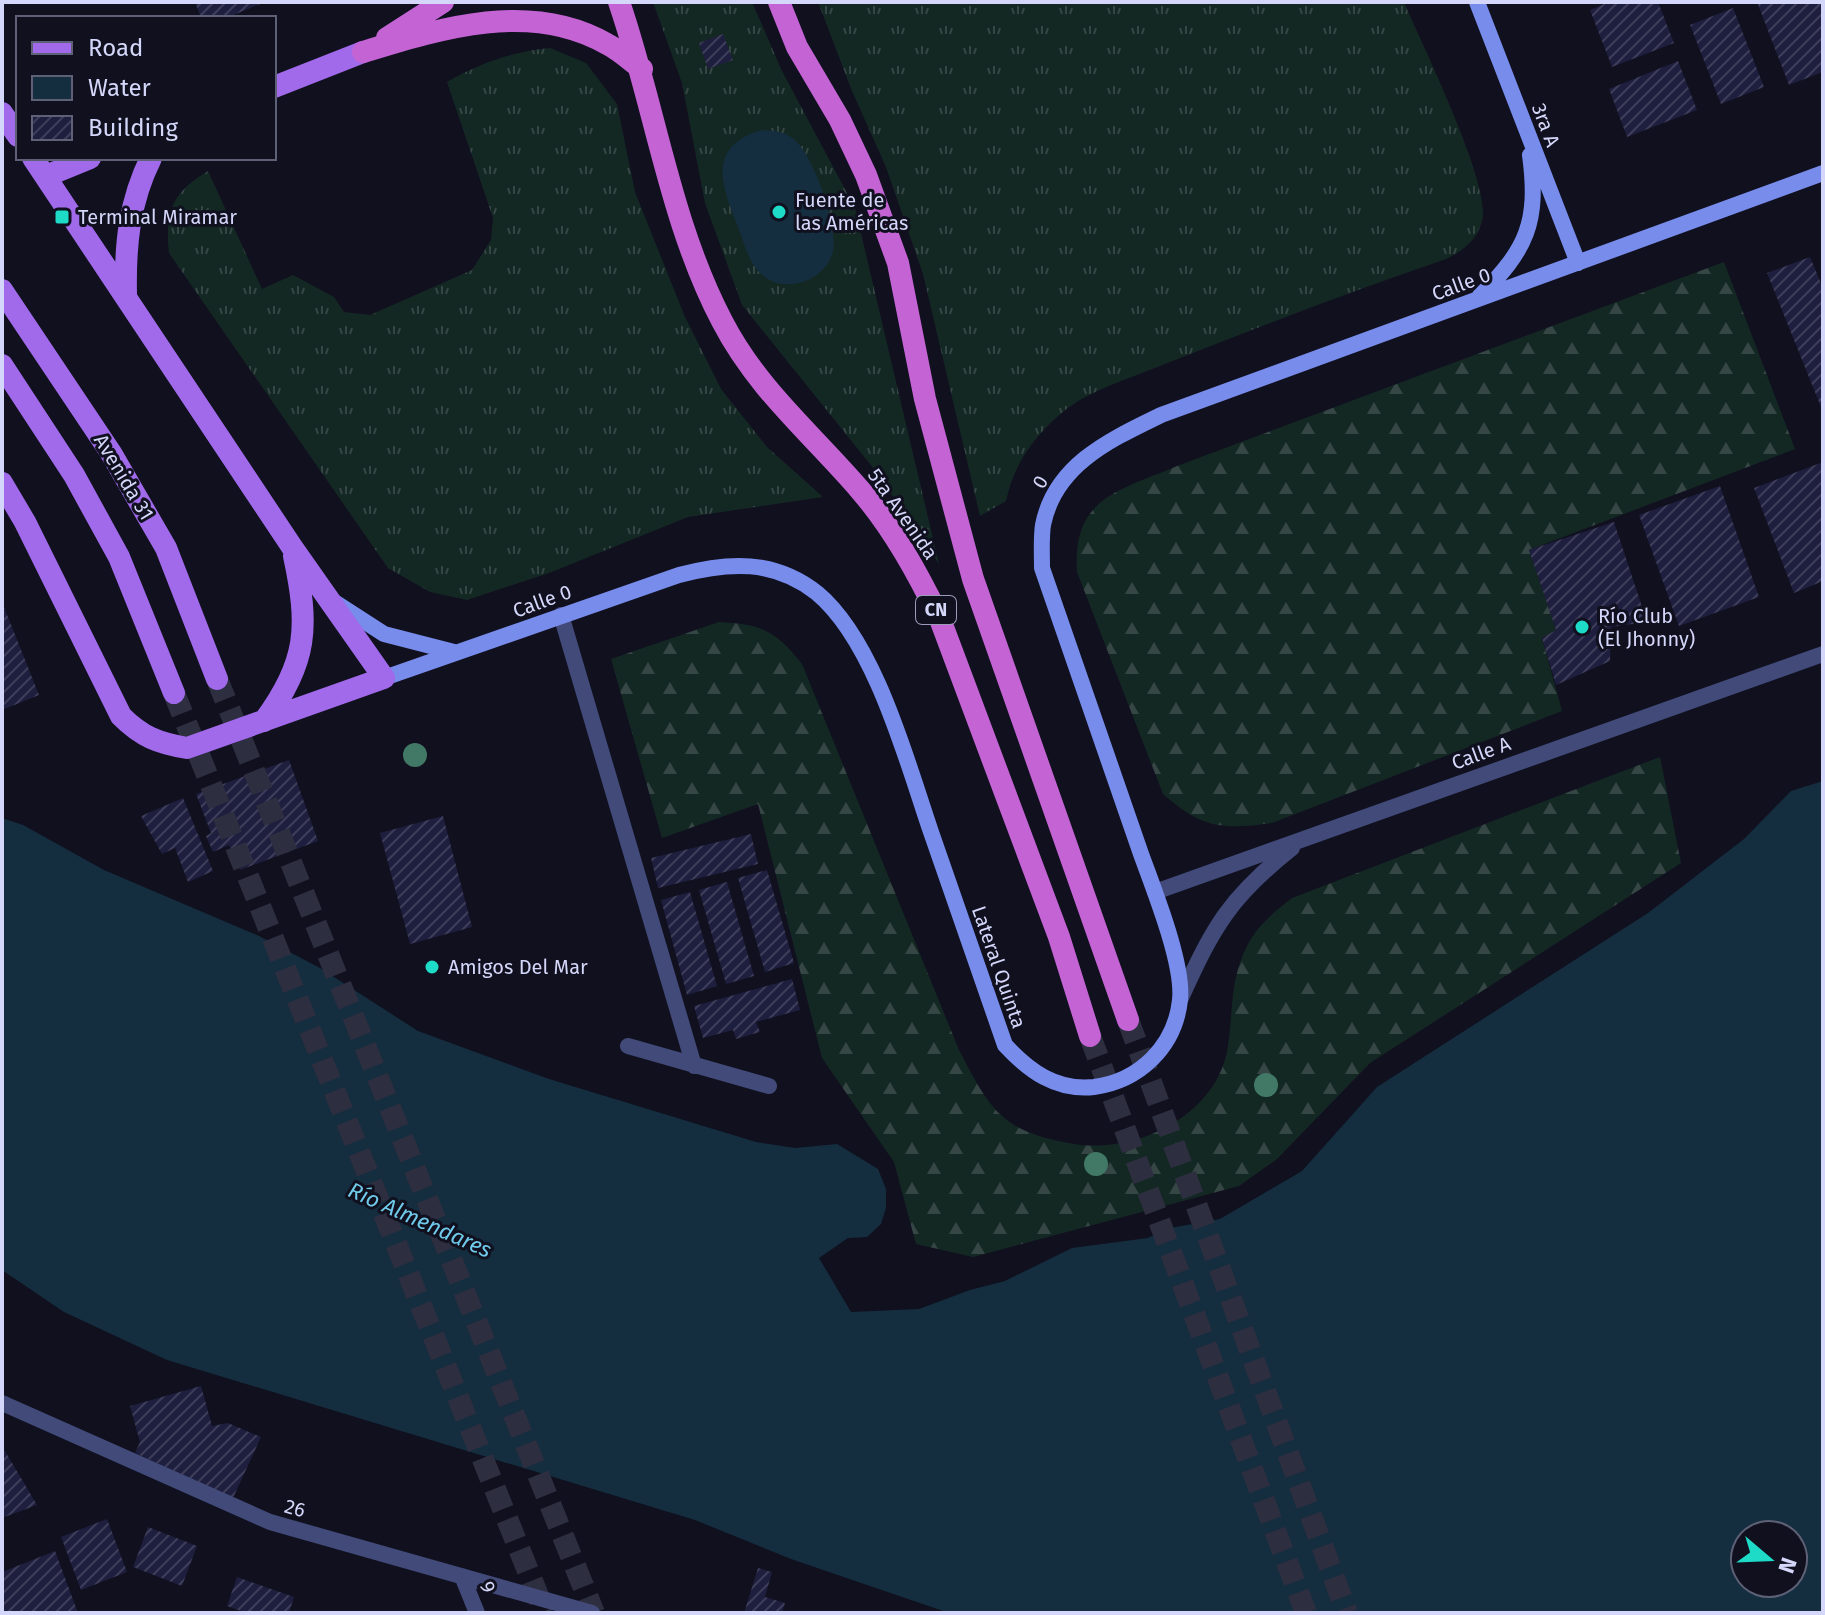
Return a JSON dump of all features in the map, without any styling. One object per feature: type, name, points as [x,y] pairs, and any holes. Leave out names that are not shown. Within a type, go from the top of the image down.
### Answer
[{"type":"highway","points":[[363,52],[443,2]]},
{"type":"highway","name":"5ta Avenida","points":[[619,2],[642,69],[686,236],[722,322],[761,385],[881,517],[919,576],[940,619],[1059,937],[1090,1036]]},
{"type":"highway","name":"5ta Avenida","points":[[781,4],[797,47],[840,120],[866,175],[898,263],[925,399],[973,579],[1128,1020]]},
{"type":"highway","points":[[363,52],[447,29],[504,20],[560,25],[607,43],[642,69]]},
{"type":"main road","name":"3ra A","points":[[1477,2],[1578,263]]},
{"type":"main road","points":[[276,86],[363,52]]},
{"type":"main road","points":[[2,113],[16,133]]},
{"type":"main road","points":[[1474,301],[1513,263],[1529,225],[1535,193],[1527,129]]},
{"type":"main road","points":[[2,483],[25,522],[121,716],[138,733],[157,743],[187,748],[384,678],[292,547],[40,167],[79,160]]},
{"type":"main road","points":[[126,295],[125,247],[137,187],[150,160]]},
{"type":"main road","name":"Calle 0","points":[[1115,438],[1161,415],[1823,173]]},
{"type":"main road","name":"Avenida 31","points":[[2,290],[111,453],[166,548],[217,679]]},
{"type":"main road","name":"Avenida 31","points":[[2,365],[74,475],[119,557],[174,693]]},
{"type":"main road","name":"0","points":[[1042,568],[1043,525],[1050,504],[1068,473],[1089,453],[1115,438]]},
{"type":"main road","points":[[264,721],[288,689],[299,654],[305,607],[292,547]]},
{"type":"main road","name":"Lateral Quinta","points":[[715,566],[749,563],[783,573],[816,593],[842,618],[867,662],[898,737],[1005,1045],[1026,1068],[1052,1082],[1082,1088],[1111,1084],[1137,1073],[1159,1053],[1174,1027],[1181,998],[1177,969],[1155,892],[1042,568]]},
{"type":"main road","name":"Calle 0","points":[[384,678],[630,590],[715,566]]},
{"type":"main road","points":[[331,600],[384,634],[455,653]]},
{"type":"street","points":[[561,615],[694,1066]]},
{"type":"street","name":"Calle A","points":[[1155,892],[1823,654]]},
{"type":"street","points":[[1181,998],[1222,915],[1256,877],[1303,839]]},
{"type":"street","points":[[628,1046],[769,1086]]},
{"type":"street","name":"26","points":[[2,1403],[270,1522],[592,1613]]},
{"type":"street","name":"9","points":[[462,1576],[477,1613]]},
{"type":"green space","points":[[653,2],[752,2],[782,71],[855,208],[939,564],[874,469],[742,305],[705,203],[682,83]]},
{"type":"green space","points":[[818,2],[1404,2],[1466,147],[1482,203],[1482,221],[1477,234],[1468,244],[1446,259],[1238,335],[1074,403],[1044,430],[1027,451],[1014,474],[1006,501],[980,516],[923,274],[886,167],[852,91]]},
{"type":"green space","points":[[550,48],[586,63],[617,104],[635,192],[685,317],[721,389],[767,447],[823,497],[688,517],[549,573],[467,600],[430,592],[388,568],[169,253],[168,226],[178,196],[208,171],[262,289],[293,275],[334,297],[344,312],[370,315],[472,270],[491,240],[493,218],[447,82],[497,59]]},
{"type":"green space","points":[[1724,262],[1795,449],[1529,550],[1556,630],[1542,638],[1562,711],[1272,823],[1239,826],[1213,824],[1189,814],[1163,794],[1077,572],[1077,547],[1082,527],[1103,500],[1177,466]]},
{"type":"green space","points":[[719,622],[767,631],[802,664],[959,1050],[980,1089],[1002,1116],[1031,1133],[1050,1139],[1074,1144],[1123,1143],[1171,1125],[1191,1110],[1209,1092],[1221,1070],[1228,1046],[1235,983],[1247,946],[1261,925],[1292,898],[1660,757],[1681,863],[1370,1063],[1277,1159],[1239,1186],[973,1257],[916,1244],[894,1162],[822,1058],[758,804],[662,838],[611,659]]},
{"type":"water","name":"Fuente de las Américas","points":[[761,130],[784,134],[799,145],[816,174],[829,211],[834,244],[832,255],[820,273],[801,282],[790,284],[770,280],[753,265],[724,185],[725,158],[731,147]]},
{"type":"water","name":"Río Almendares","points":[[1823,781],[1823,1613],[949,1613],[791,1559],[695,1520],[167,1360],[64,1312],[2,1270],[2,818],[23,825],[104,870],[259,936],[320,968],[418,1031],[549,1079],[756,1142],[795,1148],[837,1144],[878,1169],[886,1189],[886,1208],[881,1224],[867,1237],[848,1238],[819,1258],[851,1312],[919,1309],[1005,1281],[1072,1248],[1148,1238],[1165,1229],[1220,1219],[1302,1171],[1377,1087],[1648,913],[1744,839],[1791,791]]},
{"type":"building","points":[[195,2],[265,2],[231,16],[200,16]]},
{"type":"building","points":[[1609,2],[1658,2],[1674,43],[1612,67],[1590,10]]},
{"type":"building","points":[[1757,2],[1820,2],[1823,11],[1823,72],[1789,85]]},
{"type":"building","points":[[1733,8],[1764,87],[1721,104],[1690,25]]},
{"type":"building","points":[[723,34],[733,60],[708,69],[699,43]]},
{"type":"building","points":[[1678,61],[1697,110],[1627,137],[1609,89]]},
{"type":"building","points":[[1810,257],[1823,288],[1823,412],[1767,273]]},
{"type":"building","points":[[1823,462],[1823,581],[1794,593],[1754,488]]},
{"type":"building","points":[[1720,486],[1759,597],[1679,626],[1639,515]]},
{"type":"building","points":[[1614,522],[1647,622],[1611,627],[1610,661],[1556,685],[1542,638],[1556,630],[1529,550]]},
{"type":"building","points":[[2,602],[39,695],[2,710]]},
{"type":"building","points":[[289,760],[318,841],[240,870],[229,845],[213,852],[206,836],[211,833],[196,794]]},
{"type":"building","points":[[183,798],[213,871],[188,882],[175,848],[162,854],[141,816]]},
{"type":"building","points":[[443,816],[472,927],[410,944],[380,833]]},
{"type":"building","points":[[751,834],[758,864],[658,888],[651,858]]},
{"type":"building","points":[[767,870],[794,963],[765,972],[738,878]]},
{"type":"building","points":[[727,882],[754,976],[726,984],[699,890]]},
{"type":"building","points":[[690,892],[717,986],[687,995],[661,900]]},
{"type":"building","points":[[792,979],[800,1010],[756,1022],[760,1032],[736,1039],[733,1030],[703,1038],[694,1006]]},
{"type":"building","points":[[201,1386],[212,1426],[228,1423],[261,1437],[233,1498],[135,1453],[140,1442],[130,1406]]},
{"type":"building","points":[[2,1446],[37,1505],[2,1518]]},
{"type":"building","points":[[107,1519],[127,1572],[81,1590],[61,1537]]},
{"type":"building","points":[[148,1527],[197,1546],[182,1586],[133,1567]]},
{"type":"building","points":[[55,1551],[78,1613],[2,1613],[2,1572]]},
{"type":"building","points":[[758,1568],[772,1572],[765,1597],[785,1603],[782,1613],[744,1613]]},
{"type":"building","points":[[237,1577],[294,1597],[289,1613],[246,1613],[227,1606]]},
{"type":"tunnel","points":[[217,679],[594,1613]]},
{"type":"tunnel","points":[[174,693],[545,1613]]},
{"type":"tunnel","points":[[1128,1020],[1347,1613]]},
{"type":"tunnel","points":[[1090,1036],[1306,1613]]},
{"type":"place","name":"Fuente de las Américas","points":[[779,212]]},
{"type":"place","name":"Terminal Miramar","points":[[62,217]]},
{"type":"place","name":"Río Club (El Jhonny)","points":[[1582,627]]},
{"type":"place","name":"Amigos Del Mar","points":[[432,967]]}]
